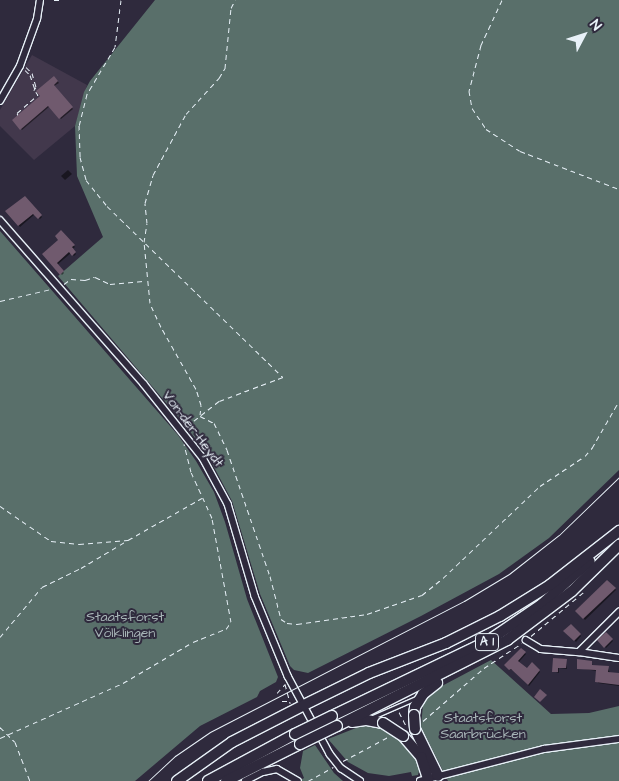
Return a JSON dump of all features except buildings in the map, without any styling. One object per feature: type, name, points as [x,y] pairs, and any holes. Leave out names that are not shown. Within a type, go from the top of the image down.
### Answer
[{"type":"highway","points":[[177,781],[232,742],[304,705],[369,673],[446,643],[500,616],[550,585],[619,532]]},
{"type":"highway","name":"A 1","points":[[226,781],[300,744],[334,721],[502,632],[562,588],[619,532]]},
{"type":"highway","name":"A 1","points":[[208,781],[295,734],[334,721],[466,663],[507,640],[544,614],[572,591],[619,546]]},
{"type":"highway","points":[[428,778],[416,723],[415,707],[423,694],[466,663]]},
{"type":"highway","points":[[334,721],[367,720],[383,723],[402,736],[421,757],[428,778]]},
{"type":"street","points":[[0,101],[19,68],[37,19],[40,0]]},
{"type":"street","name":"Von-der-Heydt","points":[[0,220],[183,430],[212,472],[228,504],[255,596],[288,676],[337,764]]},
{"type":"street","points":[[579,652],[619,612]]},
{"type":"street","points":[[526,640],[541,649],[619,658]]},
{"type":"street","points":[[428,778],[544,749],[619,739]]},
{"type":"street","points":[[337,764],[350,779],[360,781]]},
{"type":"street","points":[[245,781],[263,772],[277,769],[283,770],[298,781]]},
{"type":"lane","points":[[367,720],[423,694]]},
{"type":"path","points":[[54,0],[63,0]]},
{"type":"path","points":[[121,0],[115,47],[87,94],[79,125],[80,157],[86,180],[107,206],[223,320],[266,359],[283,378],[219,401],[183,430]]},
{"type":"path","points":[[200,416],[201,405],[196,389],[161,327],[150,303],[144,242],[147,223],[145,203],[153,175],[186,114],[219,78],[225,68],[231,8],[235,0]]},
{"type":"path","points":[[502,0],[481,45],[469,91],[472,108],[486,129],[520,151],[619,189]]},
{"type":"path","points":[[18,115],[17,113],[38,95],[35,91],[32,73],[27,67],[19,68]]},
{"type":"path","points":[[0,301],[59,287],[71,279],[85,280],[95,277],[110,284],[147,281]]},
{"type":"path","points":[[200,416],[214,424],[228,450],[270,576],[282,619],[287,624],[297,624],[366,614],[422,594],[443,578],[540,486],[585,456],[592,448],[619,401]]},
{"type":"path","points":[[0,738],[123,683],[176,651],[226,629],[231,622],[212,518],[191,472],[183,439]]},
{"type":"path","points":[[0,637],[42,587],[81,568],[204,498]]},
{"type":"path","points":[[0,506],[50,541],[79,544],[128,540]]},
{"type":"path","points":[[396,707],[406,727],[416,723],[484,668],[526,640]]},
{"type":"path","points":[[277,693],[285,684],[291,705]]},
{"type":"path","points":[[282,702],[291,701]]},
{"type":"path","points":[[0,727],[15,742],[30,781]]},
{"type":"path","points":[[308,781],[390,736]]},
{"type":"shaded area","points":[[32,55],[87,85],[75,126],[34,160],[0,126],[0,110]]},
{"type":"green space","points":[[155,0],[619,0],[619,470],[549,538],[499,574],[308,673],[294,670],[290,666],[260,594],[232,501],[207,454],[185,425],[58,276],[103,237],[77,176],[75,126],[84,92],[90,81]]},
{"type":"green space","name":"Staatsforst Völklingen","points":[[0,231],[178,435],[196,461],[214,492],[225,522],[247,599],[278,677],[276,682],[260,691],[257,697],[200,726],[135,781],[0,781]]},
{"type":"green space","name":"Staatsforst Saarbrücken","points":[[491,660],[551,714],[589,713],[619,706],[619,781],[448,781],[421,727],[423,704],[428,696],[440,687]]},
{"type":"green space","points":[[366,724],[382,728],[405,744],[417,757],[420,767],[418,775],[412,776],[411,772],[389,776],[368,773],[348,762],[328,739]]},
{"type":"green space","points":[[315,745],[334,773],[343,781],[299,781],[304,778],[300,768],[303,751]]},
{"type":"tram line","points":[[148,781],[175,756],[210,732],[464,601],[509,574],[559,535],[619,477]]}]
